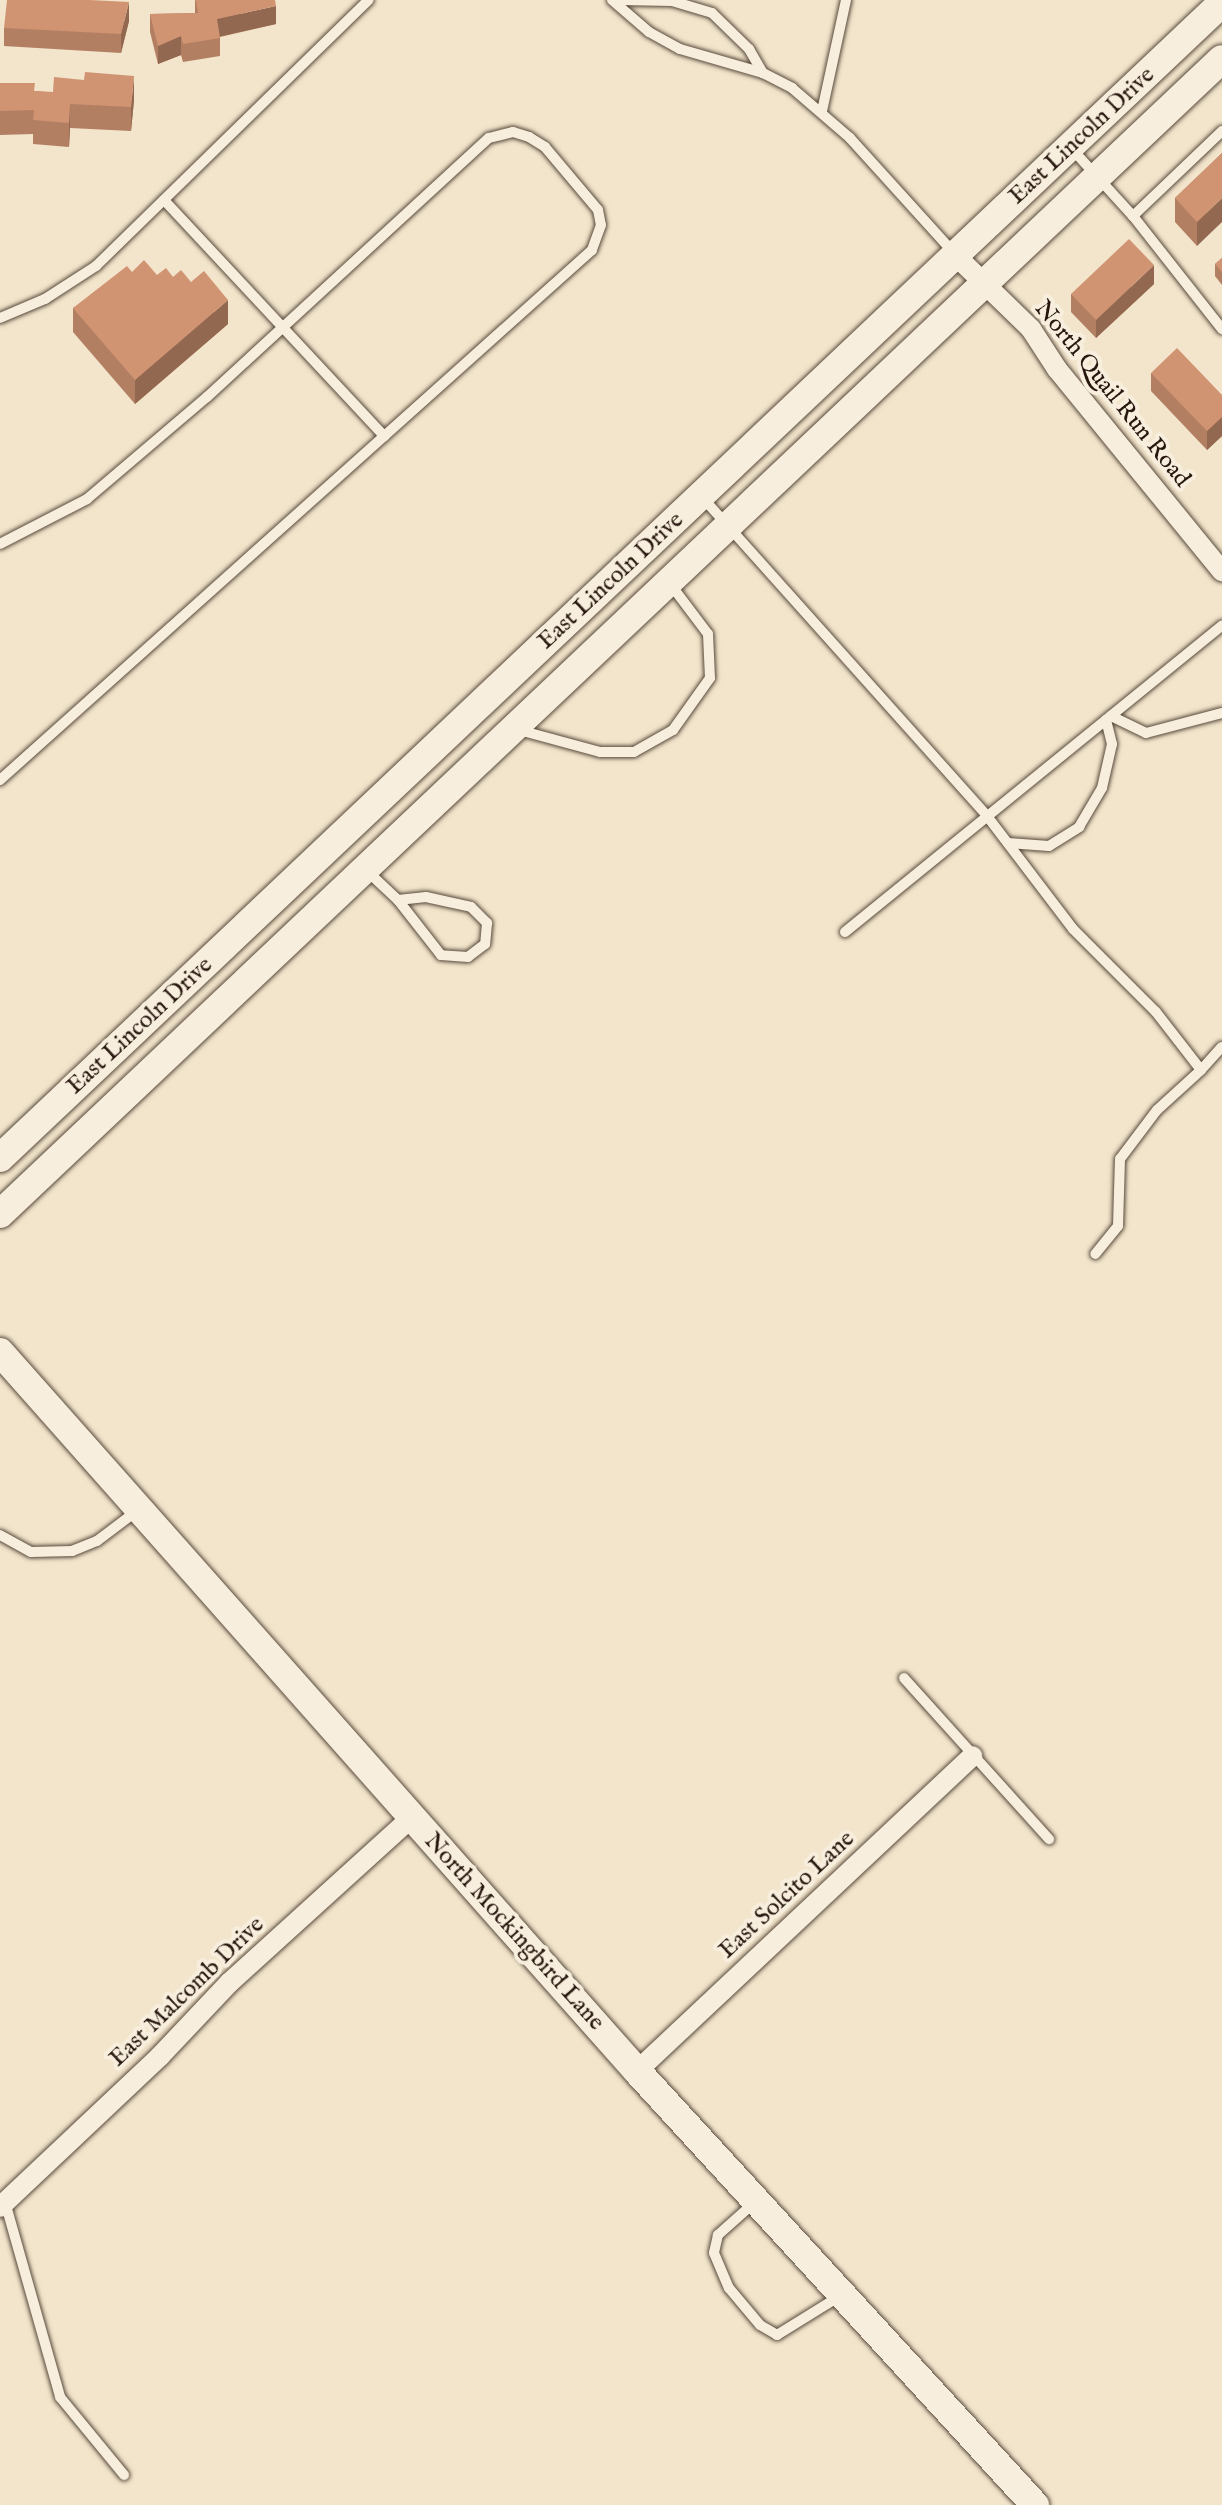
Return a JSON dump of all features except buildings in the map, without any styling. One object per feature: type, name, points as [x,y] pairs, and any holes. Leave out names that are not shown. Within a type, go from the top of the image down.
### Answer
[{"type":"main road","name":"East Lincoln Drive","points":[[0,1158],[1222,3]]},
{"type":"main road","name":"East Lincoln Drive","points":[[0,1214],[981,283],[1222,59]]},
{"type":"main road","points":[[345,831],[368,866]]},
{"type":"main road","name":"North Mockingbird Lane","points":[[0,1352],[637,2071],[1035,2505]]},
{"type":"street","name":"North Quail Run Road","points":[[955,255],[1031,329],[1057,369],[1222,571]]},
{"type":"street","name":"East Solcito Lane","points":[[637,2071],[972,1756]]},
{"type":"street","name":"East Malcomb Drive","points":[[2,2204],[160,2056],[229,1983],[412,1817]]},
{"type":"lane","points":[[0,318],[45,299],[96,266],[369,0]]},
{"type":"lane","points":[[612,0],[649,32],[680,49],[763,73],[822,111],[955,255]]},
{"type":"lane","points":[[620,0],[672,1],[712,13],[749,49],[763,73]]},
{"type":"lane","points":[[822,111],[846,0]]},
{"type":"lane","points":[[1133,216],[1222,131]]},
{"type":"lane","points":[[0,544],[87,499],[283,327],[489,138],[513,132],[545,147],[598,210],[601,225],[592,250],[0,780]]},
{"type":"lane","points":[[1070,147],[1133,216],[1222,329]]},
{"type":"lane","points":[[164,200],[384,436]]},
{"type":"lane","points":[[701,496],[987,816],[1073,929],[1156,1012],[1201,1070]]},
{"type":"lane","points":[[513,728],[600,752],[634,752],[673,730],[710,678],[708,634],[668,582]]},
{"type":"lane","points":[[845,932],[1222,626]]},
{"type":"lane","points":[[1109,718],[1146,733],[1222,713]]},
{"type":"lane","points":[[1008,843],[1049,846],[1079,827],[1102,788],[1112,744],[1109,718]]},
{"type":"lane","points":[[368,866],[441,955],[468,957],[485,944],[487,923],[471,907],[426,897],[398,900]]},
{"type":"lane","points":[[1095,1254],[1118,1226],[1120,1159],[1157,1110],[1222,1047]]},
{"type":"lane","points":[[0,1535],[31,1552],[72,1551],[97,1541],[139,1509]]},
{"type":"lane","points":[[904,1678],[1049,1839]]},
{"type":"lane","points":[[757,2201],[718,2235],[714,2253],[729,2288],[760,2325],[777,2335],[826,2309],[842,2294]]},
{"type":"lane","points":[[2,2204],[60,2397],[124,2475]]}]
